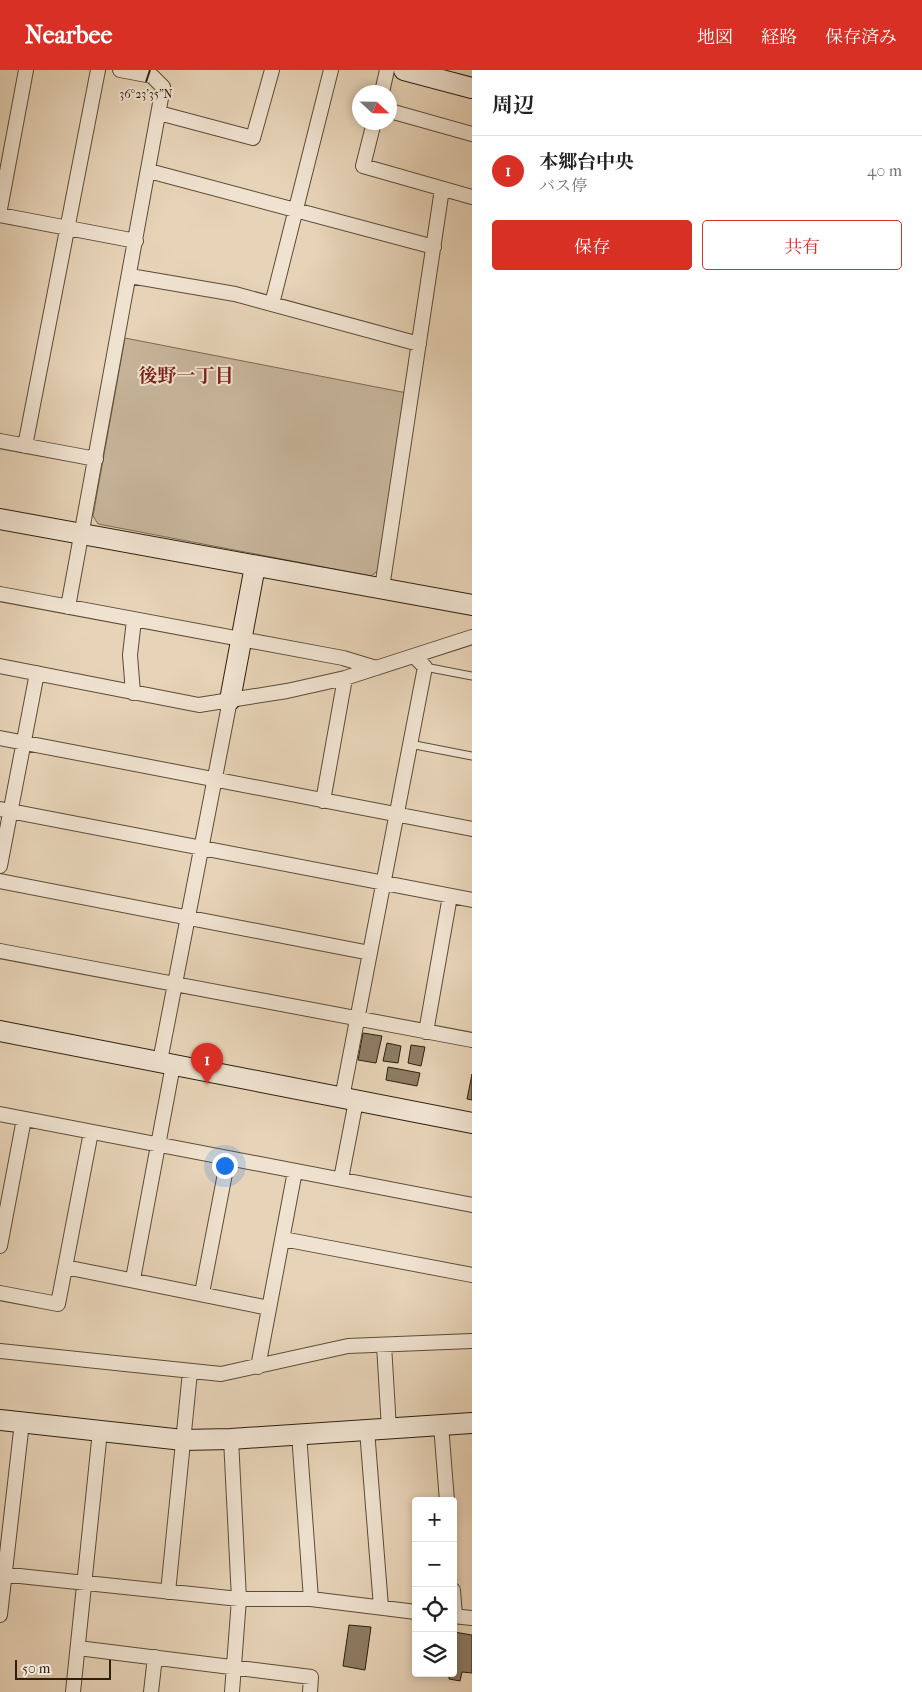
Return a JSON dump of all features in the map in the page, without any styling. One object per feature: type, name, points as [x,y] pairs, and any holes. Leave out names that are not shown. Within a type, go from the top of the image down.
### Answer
[{"type":"street","points":[[0,209],[26,70]]},
{"type":"street","points":[[25,446],[98,70]]},
{"type":"street","points":[[68,607],[163,88],[152,76],[120,70]]},
{"type":"street","points":[[159,113],[253,138],[272,70]]},
{"type":"street","points":[[272,304],[331,70]]},
{"type":"street","points":[[384,85],[387,70]]},
{"type":"street","points":[[404,70],[472,88]]},
{"type":"street","points":[[397,114],[472,134]]},
{"type":"street","points":[[372,130],[363,166],[472,197]]},
{"type":"street","points":[[149,171],[434,247]]},
{"type":"street","points":[[382,588],[442,189]]},
{"type":"street","points":[[0,215],[136,241]]},
{"type":"street","points":[[130,276],[235,294],[419,344]]},
{"type":"street","points":[[0,441],[96,459]]},
{"type":"street","points":[[0,519],[472,606]]},
{"type":"street","points":[[133,1279],[159,1144],[175,984],[255,566]]},
{"type":"street","points":[[0,594],[343,658],[376,668]]},
{"type":"street","points":[[133,693],[130,655],[134,620]]},
{"type":"street","points":[[0,666],[199,705],[345,678],[472,637]]},
{"type":"street","points":[[341,1179],[356,1019],[425,667],[414,656]]},
{"type":"street","points":[[0,866],[5,810],[23,743],[37,673]]},
{"type":"street","points":[[324,801],[345,678]]},
{"type":"street","points":[[0,738],[214,781],[472,829]]},
{"type":"street","points":[[5,810],[472,900]]},
{"type":"street","points":[[0,881],[370,953]]},
{"type":"street","points":[[426,1032],[450,896]]},
{"type":"street","points":[[0,951],[472,1040]]},
{"type":"street","points":[[0,1031],[472,1123]]},
{"type":"street","points":[[0,1114],[472,1206]]},
{"type":"street","points":[[0,1246],[24,1119]]},
{"type":"street","points":[[0,1293],[58,1304],[91,1132]]},
{"type":"street","points":[[202,1293],[228,1158]]},
{"type":"street","points":[[258,1367],[284,1239],[295,1171]]},
{"type":"street","points":[[284,1239],[472,1275]]},
{"type":"street","points":[[65,1267],[133,1279],[269,1308]]},
{"type":"street","points":[[0,1351],[221,1374],[348,1346],[472,1341]]},
{"type":"street","points":[[384,1345],[388,1429]]},
{"type":"street","points":[[168,1592],[190,1372]]},
{"type":"street","points":[[0,1420],[183,1440],[231,1439],[472,1423]]},
{"type":"street","points":[[0,1615],[2,1575],[22,1422]]},
{"type":"street","points":[[441,1425],[447,1497]]},
{"type":"street","points":[[367,1430],[381,1608]]},
{"type":"street","points":[[72,1692],[100,1431]]},
{"type":"street","points":[[299,1434],[311,1599]]},
{"type":"street","points":[[231,1439],[239,1599],[232,1692]]},
{"type":"street","points":[[2,1575],[239,1599],[311,1599],[412,1612]]},
{"type":"street","points":[[457,1616],[472,1618]]},
{"type":"street","points":[[78,1648],[235,1666],[311,1677],[310,1692]]},
{"type":"street","points":[[151,1692],[155,1657]]},
{"type":"lane","points":[[425,667],[472,676]]},
{"type":"lane","points":[[409,744],[472,756]]},
{"type":"shaded area","points":[[125,338],[407,393],[379,570],[371,576],[98,524],[93,516]]},
{"type":"building","points":[[363,1033],[382,1036],[376,1063],[358,1060]]},
{"type":"building","points":[[387,1043],[401,1046],[398,1063],[383,1061]]},
{"type":"building","points":[[411,1045],[425,1047],[421,1066],[408,1063]]},
{"type":"building","points":[[388,1067],[420,1073],[417,1086],[386,1080]]},
{"type":"building","points":[[472,1074],[472,1100],[467,1099]]},
{"type":"building","points":[[349,1625],[371,1627],[365,1670],[343,1666]]},
{"type":"building","points":[[457,1632],[472,1635],[472,1673],[462,1672],[460,1681],[449,1679],[449,1677],[457,1677]]},
{"type":"place","name":"本郷台中央","points":[[207,1084]]},
{"type":"district","name":"後野一丁目","points":[[186,375]]}]
